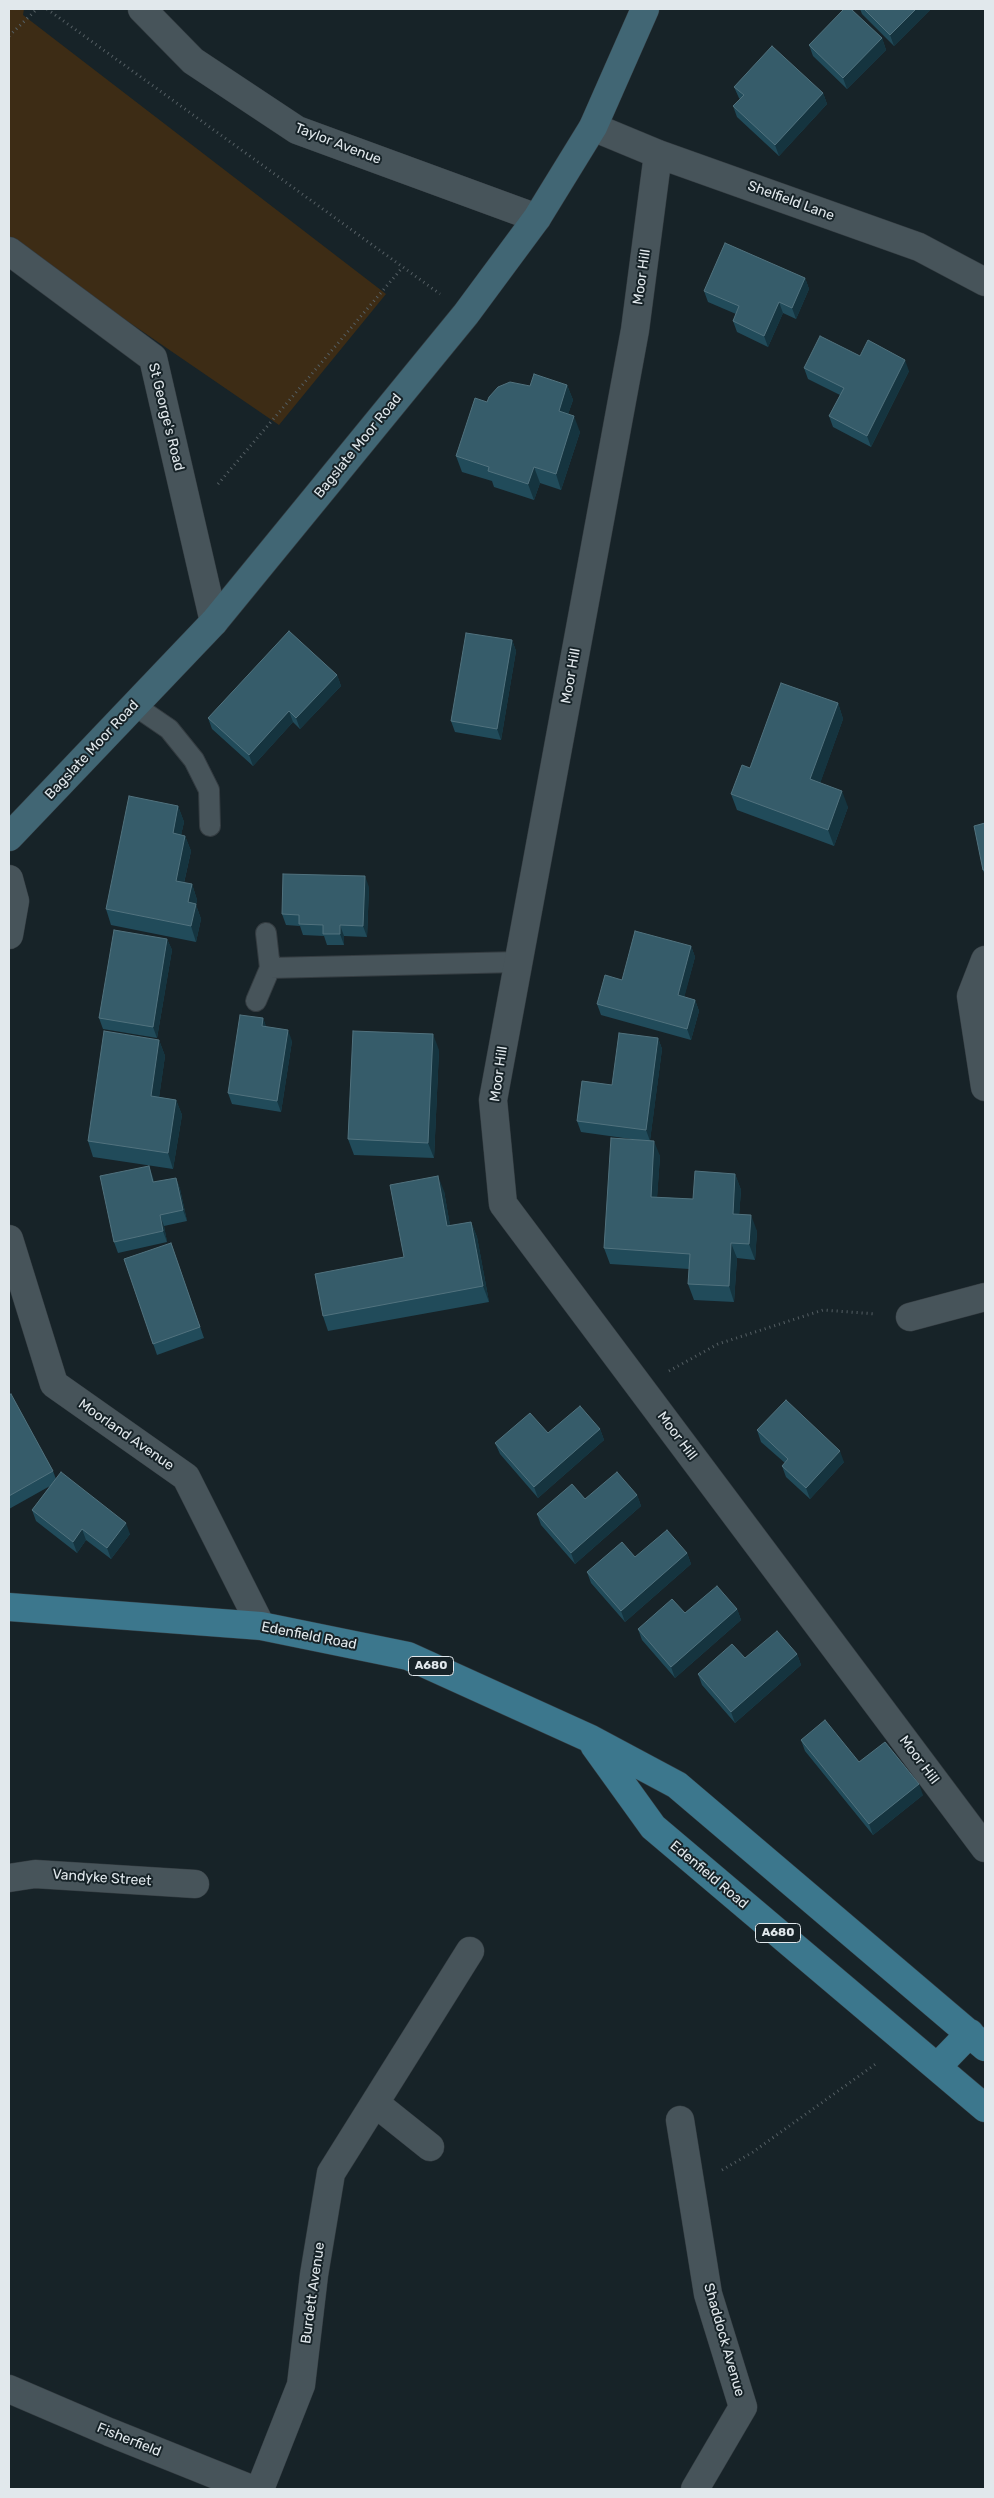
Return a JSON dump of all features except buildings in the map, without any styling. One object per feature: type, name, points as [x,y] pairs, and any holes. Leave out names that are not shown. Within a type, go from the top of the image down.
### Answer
[{"type":"main road","name":"Edenfield Road","points":[[9,1607],[261,1626],[408,1656],[590,1739],[676,1784],[978,2040]]},
{"type":"main road","name":"Edenfield Road","points":[[590,1739],[653,1827],[985,2108]]},
{"type":"main road","points":[[937,2067],[978,2040]]},
{"type":"street","name":"Taylor Avenue","points":[[142,9],[193,61],[297,130],[537,218]]},
{"type":"street","name":"Bagslate Moor Road","points":[[9,837],[214,622],[466,314],[537,218],[593,127],[645,9]]},
{"type":"street","name":"Shelfield Lane","points":[[593,127],[658,154],[919,247],[985,282]]},
{"type":"street","name":"Moor Hill","points":[[658,154],[635,330],[493,1100],[504,1204],[985,1848]]},
{"type":"street","name":"St George's Road","points":[[9,251],[153,358],[214,622]]},
{"type":"street","points":[[9,878],[15,902],[9,935]]},
{"type":"street","points":[[985,960],[971,996],[985,1087]]},
{"type":"street","name":"Moorland Avenue","points":[[9,1239],[54,1384],[186,1477],[261,1626]]},
{"type":"street","points":[[910,1317],[985,1297]]},
{"type":"street","name":"Vandyke Street","points":[[9,1878],[35,1874],[195,1884]]},
{"type":"street","name":"Burdett Avenue","points":[[260,2489],[301,2385],[314,2275],[331,2173],[470,1951]]},
{"type":"street","points":[[375,2102],[430,2147]]},
{"type":"street","name":"Shaddock Avenue","points":[[680,2120],[708,2294],[743,2407],[695,2489]]},
{"type":"street","name":"Fisherfield","points":[[9,2388],[109,2432],[251,2489]]},
{"type":"lane","points":[[134,705],[169,729],[194,760],[209,790],[210,826]]},
{"type":"lane","points":[[256,1000],[270,968],[266,933]]},
{"type":"lane","points":[[270,968],[518,962]]},
{"type":"path","points":[[9,36],[37,9]]},
{"type":"path","points":[[46,9],[466,314]]},
{"type":"path","points":[[217,493],[218,483],[402,268]]},
{"type":"path","points":[[640,1386],[718,1344],[823,1310],[910,1317]]},
{"type":"path","points":[[691,2187],[753,2152],[907,2042]]},
{"type":"shaded area","points":[[9,9],[24,9],[23,15],[386,294],[279,425],[9,240]]}]
